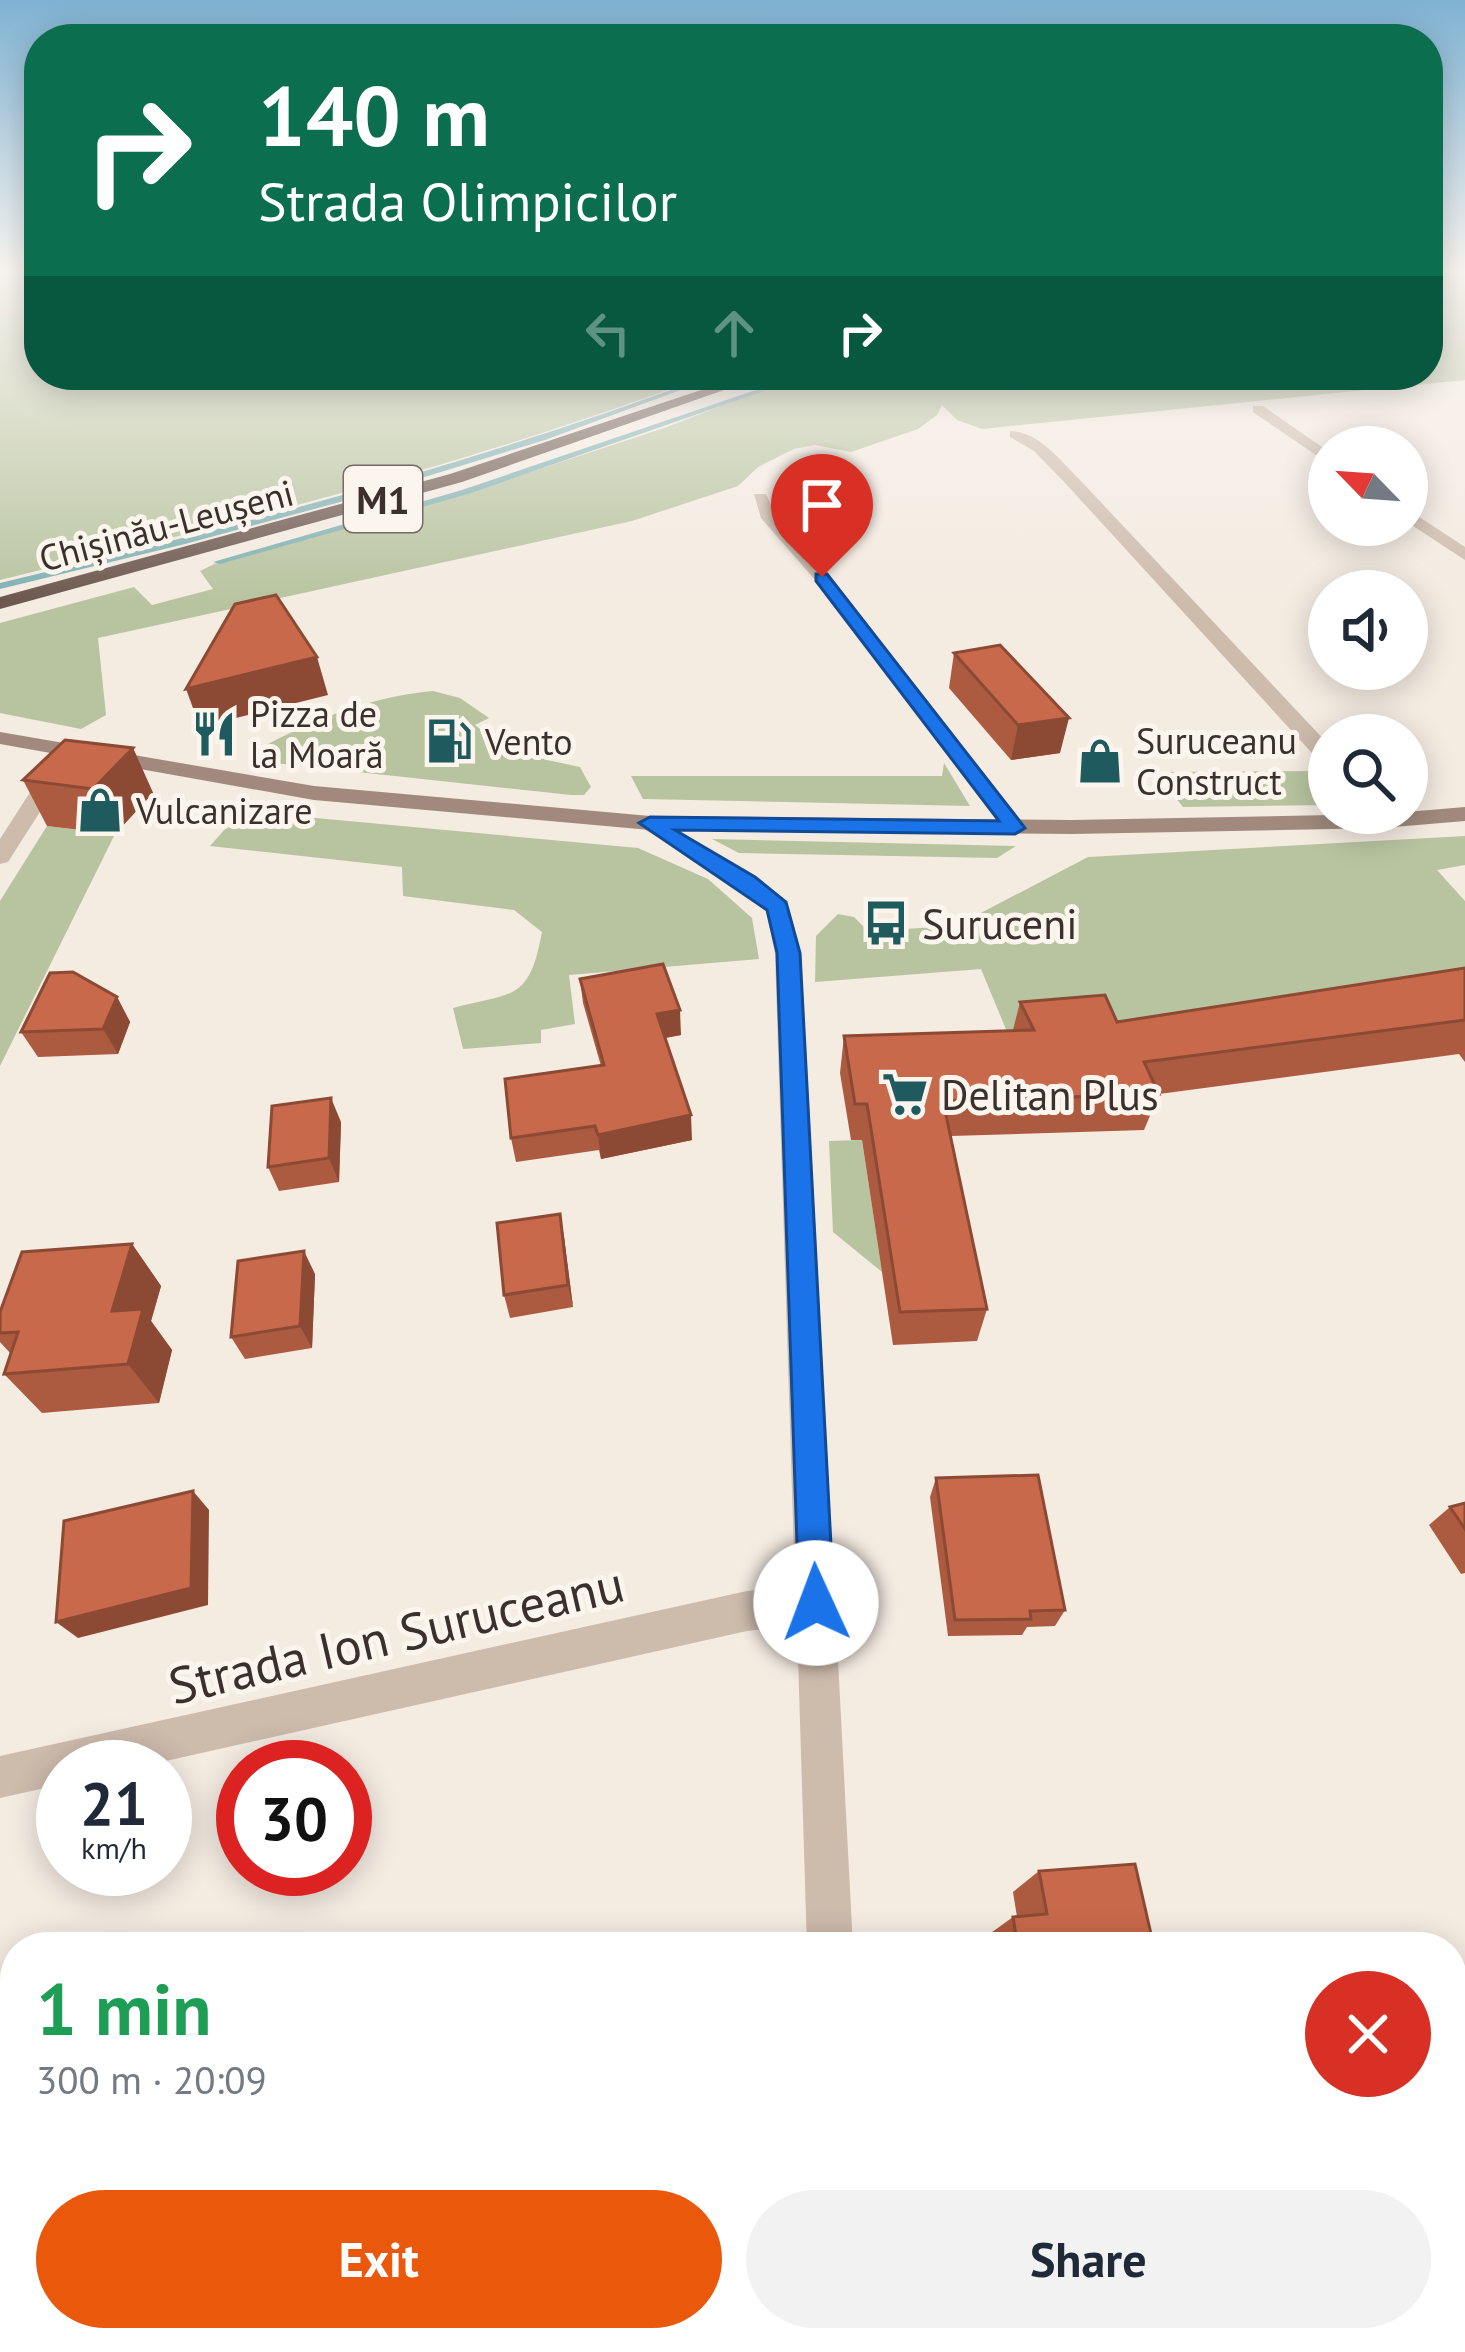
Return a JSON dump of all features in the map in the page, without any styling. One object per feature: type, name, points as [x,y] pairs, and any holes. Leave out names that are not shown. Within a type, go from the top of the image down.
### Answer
[{"type":"highway","name":"Chișinău-Leușeni","points":[[0,603],[457,478],[716,390]]},
{"type":"main road","points":[[0,738],[314,794],[650,823],[1015,828],[1308,819]]},
{"type":"main road","points":[[1428,815],[1465,814]]},
{"type":"street","points":[[1258,409],[1308,444]]},
{"type":"street","points":[[1015,434],[1039,448],[1073,482],[1308,735]]},
{"type":"street","points":[[760,497],[767,515],[822,577],[1015,828]]},
{"type":"street","points":[[1428,529],[1465,555]]},
{"type":"street","points":[[0,857],[68,752]]},
{"type":"street","points":[[0,813],[37,798]]},
{"type":"street","points":[[650,823],[747,882],[778,907],[788,953],[829,1932]]},
{"type":"street","name":"Strada Ion Suruceanu","points":[[0,1777],[747,1611],[816,1603]]},
{"type":"green space","points":[[0,383],[24,383],[24,390],[666,390],[445,463],[0,580]]},
{"type":"green space","points":[[762,390],[1366,390],[982,429],[957,420],[942,405],[918,429],[851,452],[815,445],[794,449],[758,467],[738,486],[632,521],[98,638],[106,715],[81,729],[0,713],[0,623],[134,587],[152,605],[213,589],[200,571],[214,564],[473,491]]},
{"type":"green space","points":[[433,691],[460,698],[489,718],[475,725],[510,753],[530,745],[547,760],[580,767],[591,787],[584,795],[571,795],[256,761],[257,750],[320,720],[364,704]]},
{"type":"green space","points":[[944,763],[970,806],[643,799],[631,776],[942,776]]},
{"type":"green space","points":[[1308,771],[1308,805],[1183,807],[1155,772]]},
{"type":"green space","points":[[241,811],[638,848],[708,879],[752,918],[759,959],[569,975],[575,1024],[541,1030],[541,1043],[463,1049],[453,1008],[516,990],[531,971],[542,932],[514,910],[403,896],[402,867],[210,846]]},
{"type":"green space","points":[[47,826],[115,834],[0,1066],[0,901]]},
{"type":"green space","points":[[1465,836],[1465,865],[1437,870],[1465,901],[1465,1001],[1010,1039],[981,969],[815,982],[816,936],[838,914],[854,917],[868,931],[956,926],[1088,857]]},
{"type":"green space","points":[[712,839],[1016,846],[997,858],[739,853]]},
{"type":"green space","points":[[862,1140],[882,1272],[833,1232],[829,1141]]},
{"type":"building","points":[[276,595],[317,657],[186,689],[235,604]]},
{"type":"building","points":[[1000,645],[1069,718],[1018,725],[954,653]]},
{"type":"building","points":[[65,740],[133,748],[93,789],[23,780]]},
{"type":"building","points":[[663,964],[680,1010],[657,1014],[691,1115],[598,1135],[595,1126],[511,1138],[505,1079],[604,1065],[580,979]]},
{"type":"building","points":[[1465,968],[1465,1020],[1144,1062],[1159,1094],[943,1101],[987,1309],[900,1312],[867,1104],[855,1104],[844,1036],[1034,1030],[1020,1002],[1105,995],[1117,1022]]},
{"type":"building","points":[[73,972],[117,997],[103,1029],[21,1032],[50,973]]},
{"type":"building","points":[[331,1098],[329,1158],[268,1167],[272,1106]]},
{"type":"building","points":[[560,1214],[568,1285],[504,1295],[497,1223]]},
{"type":"building","points":[[132,1244],[112,1311],[143,1309],[128,1364],[4,1374],[18,1332],[0,1333],[0,1312],[22,1252]]},
{"type":"building","points":[[304,1251],[300,1326],[231,1337],[238,1261]]},
{"type":"building","points":[[1038,1475],[1065,1610],[1030,1611],[1031,1619],[955,1620],[936,1478]]},
{"type":"building","points":[[193,1491],[191,1588],[56,1622],[64,1521]]},
{"type":"building","points":[[1465,1503],[1465,1529],[1450,1507]]},
{"type":"building","points":[[1135,1864],[1151,1932],[1016,1932],[1013,1917],[1047,1914],[1039,1871]]},
{"type":"waterway","points":[[0,586],[182,542],[453,467],[678,390]]},
{"type":"waterway","points":[[217,562],[465,492],[763,390]]},
{"type":"place","name":"Pizza de la Moară","points":[[214,734]]},
{"type":"place","name":"Vento","points":[[449,741]]},
{"type":"place","name":"Suruceanu Construct","points":[[1100,761]]},
{"type":"place","name":"Vulcanizare","points":[[100,810]]},
{"type":"place","name":"Suruceni","points":[[886,923]]},
{"type":"place","name":"Delitan Plus","points":[[905,1094]]},
{"type":"route","points":[[816,1603],[788,953],[778,907],[747,882],[650,823],[1015,828],[822,577]]}]
